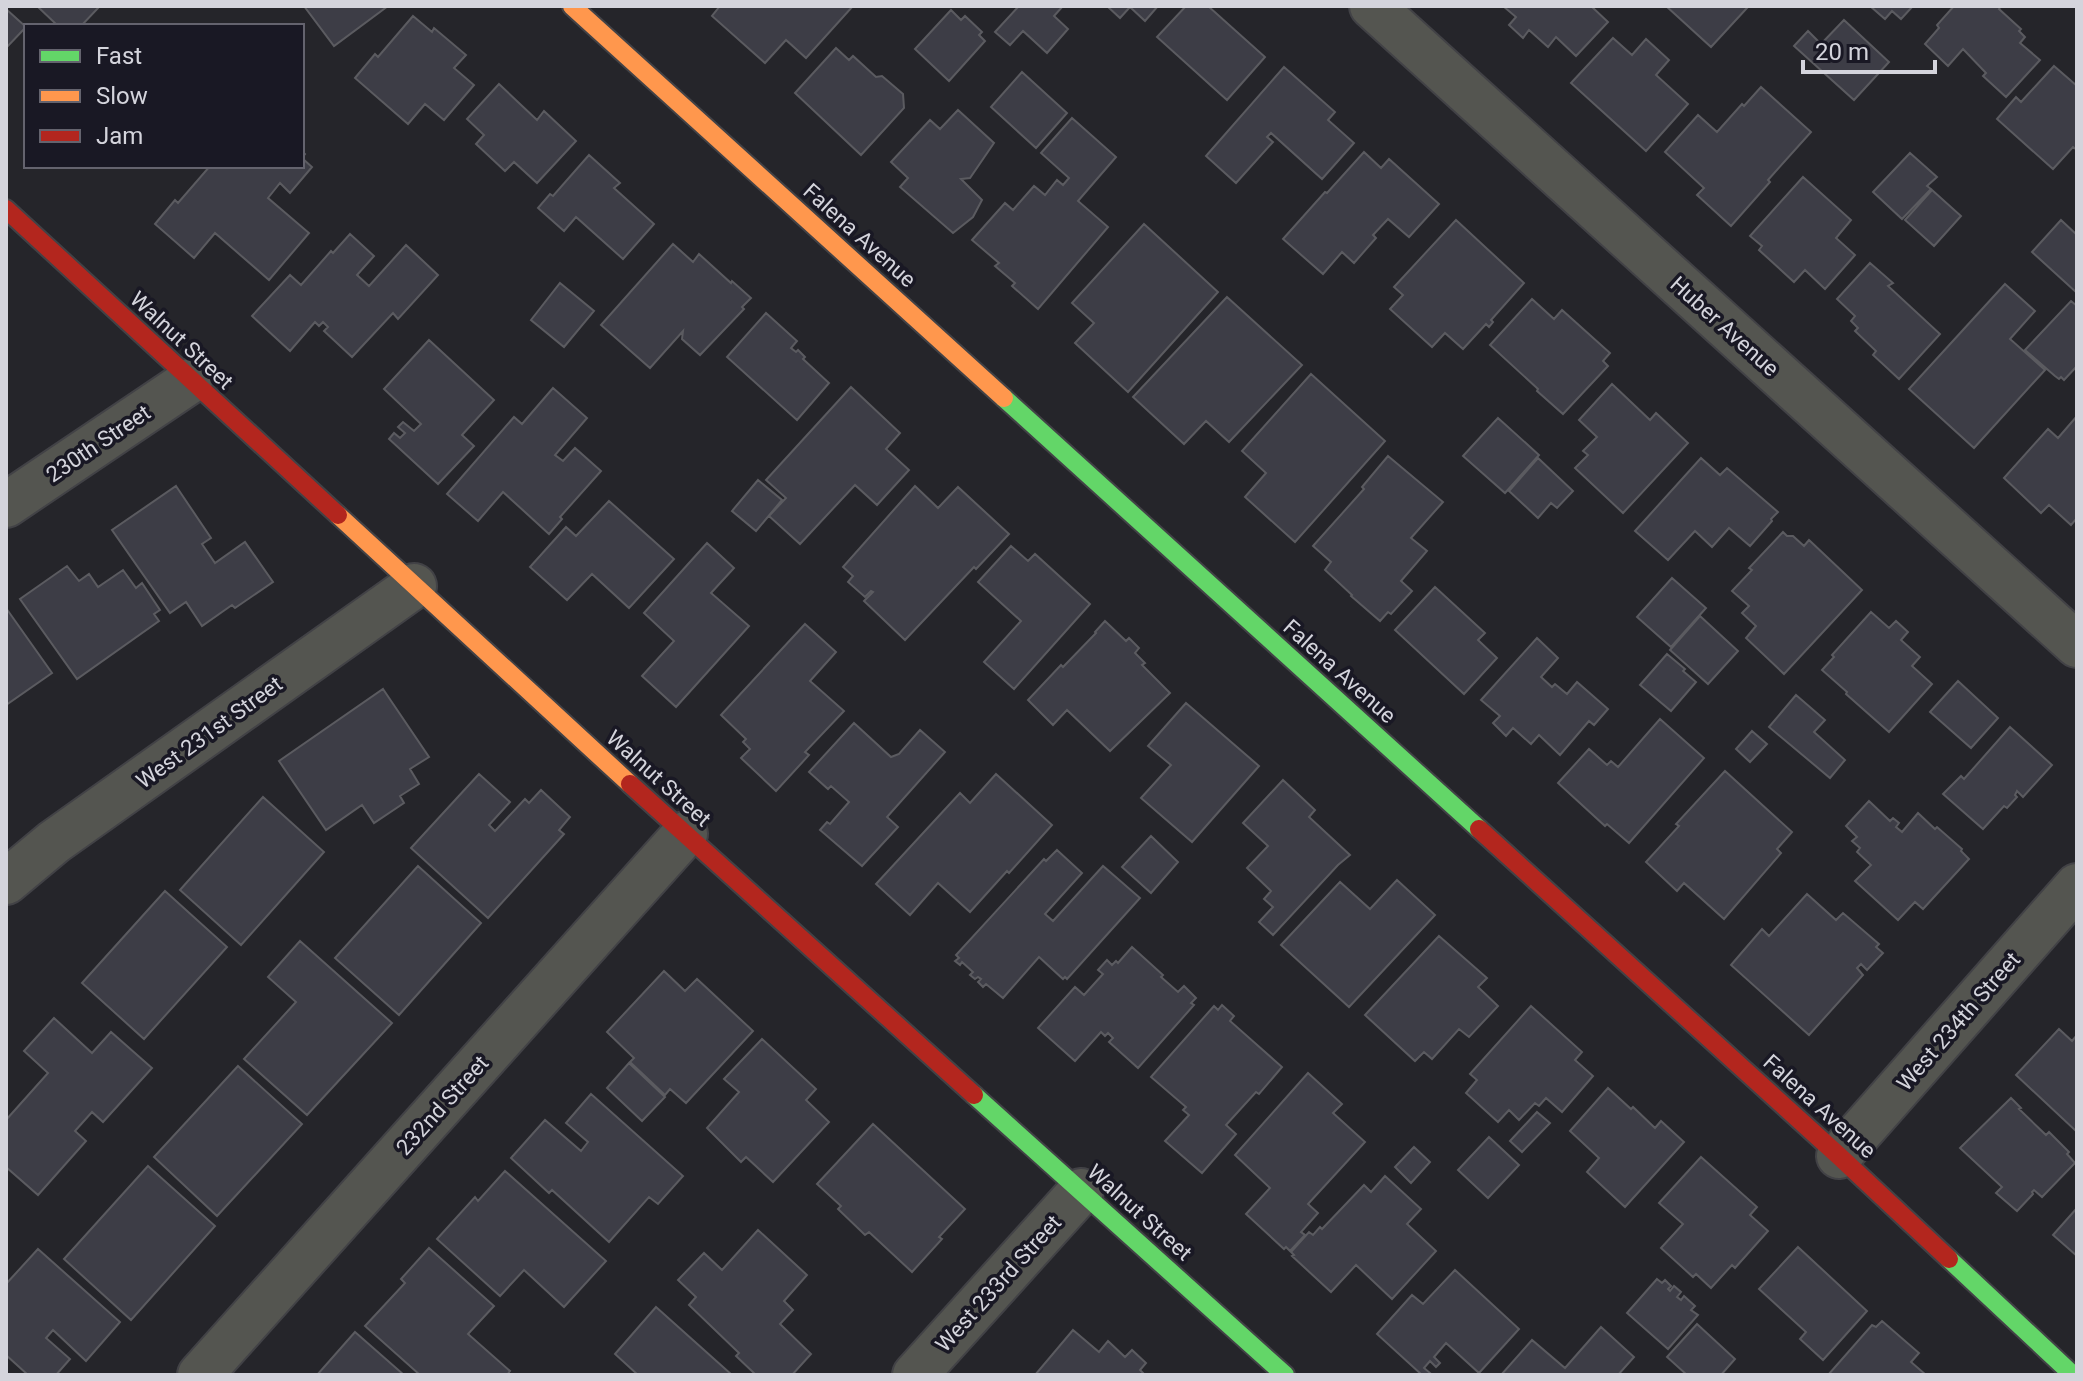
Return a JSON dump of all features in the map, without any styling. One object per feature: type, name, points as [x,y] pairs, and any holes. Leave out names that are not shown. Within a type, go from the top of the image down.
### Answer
[{"type":"street","name":"Falena Avenue","points":[[572,6],[1839,1156],[2073,1375]]},
{"type":"street","name":"Huber Avenue","points":[[1372,6],[2077,645]]},
{"type":"street","name":"Walnut Street","points":[[6,209],[685,834],[1285,1375]]},
{"type":"street","name":"230th Street","points":[[6,505],[190,381]]},
{"type":"street","name":"West 231st Street","points":[[6,882],[54,842],[414,586]]},
{"type":"street","name":"232nd Street","points":[[200,1375],[685,834]]},
{"type":"street","name":"West 234th Street","points":[[1839,1156],[2077,886]]},
{"type":"street","name":"West 233rd Street","points":[[915,1375],[1081,1191]]},
{"type":"building","points":[[37,6],[100,6],[83,24],[56,24]]},
{"type":"building","points":[[304,6],[388,6],[334,46]]},
{"type":"building","points":[[720,6],[853,6],[806,58],[786,40],[765,63],[712,16]]},
{"type":"building","points":[[1019,6],[1063,6],[1054,16],[1068,29],[1047,53],[1023,31],[1010,45],[995,32]]},
{"type":"building","points":[[1107,6],[1158,6],[1145,21],[1130,7],[1120,18]]},
{"type":"building","points":[[1186,6],[1208,6],[1265,57],[1227,100],[1157,37]]},
{"type":"building","points":[[1503,6],[1591,6],[1608,22],[1576,56],[1556,37],[1548,47],[1529,30],[1523,38],[1509,25],[1516,17]]},
{"type":"building","points":[[1666,6],[1745,6],[1747,8],[1711,47]]},
{"type":"building","points":[[1870,6],[1913,6],[1901,19],[1892,11],[1885,19]]},
{"type":"building","points":[[1954,6],[2001,6],[1999,9],[2021,29],[2019,31],[2025,37],[2020,43],[2040,60],[2006,97],[1983,76],[1986,73],[1963,49],[1948,66],[1925,44]]},
{"type":"building","points":[[6,9],[24,25],[24,29],[6,48]]},
{"type":"building","points":[[951,10],[961,20],[965,16],[982,32],[979,35],[985,41],[949,81],[915,49]]},
{"type":"building","points":[[413,16],[432,32],[434,28],[466,55],[454,68],[474,85],[444,120],[425,104],[408,124],[355,78],[375,54],[378,57]]},
{"type":"building","points":[[1844,20],[1889,62],[1854,100],[1794,46],[1808,31],[1821,44]]},
{"type":"building","points":[[1613,38],[1632,55],[1646,39],[1669,60],[1656,75],[1688,104],[1646,151],[1571,83]]},
{"type":"building","points":[[836,48],[849,60],[853,56],[876,77],[882,76],[903,94],[904,108],[861,155],[795,93]]},
{"type":"building","points":[[2054,66],[2077,86],[2077,150],[2073,147],[2053,169],[1997,119],[2016,97],[2021,102]]},
{"type":"building","points":[[1284,67],[1335,112],[1328,120],[1354,143],[1322,179],[1271,133],[1267,137],[1273,142],[1236,183],[1206,156]]},
{"type":"building","points":[[1022,72],[1067,113],[1036,148],[991,107]]},
{"type":"building","points":[[499,84],[537,120],[544,111],[576,141],[537,183],[514,162],[505,171],[476,144],[484,135],[467,119]]},
{"type":"building","points":[[1761,87],[1811,132],[1731,226],[1697,195],[1704,188],[1665,152],[1698,115],[1717,132]]},
{"type":"building","points":[[958,110],[994,143],[970,178],[961,179],[982,200],[973,217],[953,233],[900,187],[908,178],[891,162],[930,120],[940,129]]},
{"type":"building","points":[[1072,118],[1116,157],[1078,201],[1108,227],[1038,309],[995,266],[999,263],[972,240],[1005,203],[1013,210],[1034,186],[1045,195],[1057,180],[1063,185],[1069,178],[1041,153]]},
{"type":"building","points":[[1364,152],[1381,168],[1389,159],[1439,204],[1409,237],[1388,219],[1354,263],[1342,252],[1323,274],[1283,239]]},
{"type":"building","points":[[1910,153],[1937,177],[1927,186],[1931,189],[1902,219],[1873,192]]},
{"type":"building","points":[[589,155],[620,183],[614,188],[654,224],[623,259],[576,217],[564,231],[538,208],[550,194],[553,196]]},
{"type":"building","points":[[304,160],[312,167],[290,193],[280,183],[268,198],[309,233],[269,280],[215,233],[194,258],[155,224],[175,200],[178,203],[208,168],[304,168]]},
{"type":"building","points":[[1803,177],[1851,220],[1836,238],[1855,255],[1825,289],[1805,270],[1794,282],[1759,250],[1762,246],[1750,236]]},
{"type":"building","points":[[1932,190],[1961,216],[1934,246],[1905,220]]},
{"type":"building","points":[[1456,220],[1524,283],[1491,320],[1493,322],[1489,327],[1486,324],[1463,349],[1445,333],[1432,347],[1390,309],[1403,295],[1394,287]]},
{"type":"building","points":[[2061,220],[2077,235],[2077,293],[2032,252]]},
{"type":"building","points":[[1144,224],[1218,292],[1128,392],[1075,343],[1094,323],[1072,303]]},
{"type":"building","points":[[350,234],[374,256],[357,275],[369,286],[406,245],[438,275],[398,319],[393,313],[352,357],[324,331],[328,327],[323,322],[319,326],[315,322],[290,351],[252,316],[290,275],[301,285]]},
{"type":"building","points":[[673,244],[693,262],[699,254],[751,298],[700,355],[682,339],[683,331],[650,368],[601,325]]},
{"type":"building","points":[[1870,263],[1893,283],[1888,286],[1940,334],[1899,379],[1873,355],[1876,351],[1855,331],[1858,328],[1851,321],[1855,316],[1837,299]]},
{"type":"building","points":[[560,283],[594,311],[564,347],[531,320]]},
{"type":"building","points":[[2005,284],[2035,311],[2010,339],[2045,370],[1974,448],[1909,389]]},
{"type":"building","points":[[1227,297],[1302,365],[1229,442],[1206,421],[1184,444],[1133,397]]},
{"type":"building","points":[[1532,299],[1554,319],[1562,310],[1610,353],[1603,361],[1608,366],[1563,414],[1490,345]]},
{"type":"building","points":[[2071,301],[2077,306],[2077,366],[2064,380],[2025,350]]},
{"type":"building","points":[[766,313],[797,341],[791,348],[796,352],[798,350],[805,357],[803,359],[829,383],[797,420],[727,357]]},
{"type":"building","points":[[429,340],[494,400],[462,435],[474,446],[438,484],[389,439],[394,433],[400,438],[405,433],[398,427],[403,422],[414,431],[421,424],[384,389]]},
{"type":"building","points":[[1311,374],[1385,441],[1295,542],[1245,497],[1266,473],[1242,451]]},
{"type":"building","points":[[1612,384],[1650,420],[1656,413],[1688,443],[1623,513],[1575,468],[1588,455],[1583,451],[1597,437],[1579,420]]},
{"type":"building","points":[[851,387],[900,433],[886,449],[909,470],[877,505],[855,485],[800,544],[769,516],[786,498],[766,480]]},
{"type":"building","points":[[553,388],[587,418],[555,455],[563,461],[575,448],[601,471],[549,534],[503,492],[478,521],[447,494],[514,417],[522,424]]},
{"type":"building","points":[[2077,416],[2077,518],[2071,525],[2049,505],[2041,513],[2004,478],[2048,429],[2058,438]]},
{"type":"building","points":[[1498,418],[1539,455],[1505,493],[1463,456]]},
{"type":"building","points":[[1388,456],[1443,502],[1411,538],[1427,551],[1401,581],[1412,591],[1391,614],[1388,612],[1380,621],[1325,570],[1331,562],[1313,546],[1364,489],[1362,487]]},
{"type":"building","points":[[1538,458],[1573,491],[1557,508],[1551,503],[1538,518],[1509,491]]},
{"type":"building","points":[[1701,458],[1720,475],[1727,468],[1778,512],[1750,546],[1729,528],[1712,547],[1695,531],[1668,560],[1635,531]]},
{"type":"building","points":[[758,480],[782,500],[756,531],[732,511]]},
{"type":"building","points":[[176,486],[211,538],[202,544],[215,563],[245,542],[273,582],[202,626],[186,602],[170,613],[112,530]]},
{"type":"building","points":[[915,486],[938,508],[958,487],[1009,534],[905,640],[864,601],[873,592],[865,597],[848,582],[853,576],[843,567]]},
{"type":"building","points":[[609,501],[674,559],[629,608],[592,574],[567,600],[530,567],[566,527],[576,536]]},
{"type":"building","points":[[1783,532],[1804,546],[1809,540],[1862,590],[1784,674],[1746,638],[1756,626],[1742,613],[1749,606],[1732,591]]},
{"type":"building","points":[[707,543],[734,568],[711,593],[749,626],[676,707],[642,676],[674,641],[644,613]]},
{"type":"building","points":[[1011,546],[1028,561],[1035,554],[1090,604],[1014,689],[984,662],[1021,621],[978,582]]},
{"type":"building","points":[[67,566],[79,581],[89,574],[98,587],[123,570],[136,588],[142,583],[160,610],[154,614],[159,621],[77,679],[20,599]]},
{"type":"building","points":[[1672,578],[1706,608],[1671,647],[1637,617]]},
{"type":"building","points":[[1435,587],[1485,633],[1478,640],[1497,658],[1464,694],[1395,630]]},
{"type":"building","points":[[6,608],[52,673],[6,705]]},
{"type":"building","points":[[1871,612],[1889,628],[1896,621],[1908,632],[1901,640],[1920,657],[1912,666],[1932,684],[1889,732],[1822,670]]},
{"type":"building","points":[[1700,616],[1738,651],[1708,684],[1670,650]]},
{"type":"building","points":[[1105,621],[1126,641],[1129,638],[1139,648],[1135,653],[1145,663],[1142,665],[1170,693],[1110,751],[1067,710],[1053,725],[1028,700]]},
{"type":"building","points":[[805,624],[836,652],[810,681],[844,711],[805,752],[809,755],[776,791],[741,758],[750,749],[743,742],[746,739],[721,715]]},
{"type":"building","points":[[1537,638],[1558,658],[1541,677],[1567,694],[1577,682],[1608,709],[1594,725],[1589,721],[1560,755],[1539,735],[1531,744],[1513,728],[1506,736],[1493,723],[1500,716],[1481,700]]},
{"type":"building","points":[[1667,654],[1696,682],[1671,711],[1640,685]]},
{"type":"building","points":[[1958,681],[1998,718],[1971,748],[1930,712]]},
{"type":"building","points":[[383,689],[429,757],[410,769],[419,784],[400,796],[404,803],[374,823],[362,805],[326,830],[279,761]]},
{"type":"building","points":[[1796,695],[1825,720],[1814,732],[1845,760],[1830,778],[1769,727]]},
{"type":"building","points":[[1186,703],[1259,766],[1192,842],[1141,798],[1171,765],[1148,746]]},
{"type":"building","points":[[1660,719],[1704,758],[1629,843],[1607,824],[1605,826],[1558,783],[1589,749],[1607,765],[1611,761],[1618,767]]},
{"type":"building","points":[[854,723],[891,757],[899,754],[920,730],[945,752],[887,817],[898,827],[862,866],[820,830],[827,822],[830,824],[849,802],[809,772]]},
{"type":"building","points":[[2010,727],[2052,765],[2023,797],[2017,791],[2017,797],[1983,829],[1943,794],[1961,776],[1964,779]]},
{"type":"building","points":[[1752,731],[1767,744],[1750,762],[1736,749]]},
{"type":"building","points":[[1725,771],[1792,832],[1777,849],[1781,853],[1724,919],[1684,883],[1677,891],[1646,862]]},
{"type":"building","points":[[479,774],[510,802],[489,825],[495,831],[525,799],[529,803],[541,790],[570,817],[559,830],[564,834],[488,918],[411,848]]},
{"type":"building","points":[[996,774],[1052,825],[970,912],[938,883],[910,915],[876,884],[960,793],[970,803]]},
{"type":"building","points":[[1283,780],[1315,810],[1309,817],[1350,855],[1273,935],[1259,922],[1273,907],[1264,899],[1271,891],[1247,868],[1268,846],[1243,823]]},
{"type":"building","points":[[263,797],[324,852],[241,945],[180,890]]},
{"type":"building","points":[[1869,801],[1890,821],[1893,818],[1899,823],[1896,827],[1902,832],[1918,813],[1962,849],[1969,859],[1923,909],[1915,902],[1898,920],[1855,881],[1871,865],[1857,852],[1860,848],[1852,841],[1857,837],[1846,826]]},
{"type":"building","points":[[1151,836],[1178,862],[1151,893],[1122,867]]},
{"type":"building","points":[[1057,850],[1082,873],[1045,914],[1053,921],[1103,866],[1140,898],[1067,979],[1063,979],[1039,957],[1003,998],[986,984],[983,987],[978,982],[981,979],[975,979],[970,975],[973,972],[962,962],[960,965],[955,961],[959,958],[956,955],[1044,859],[1046,861]]},
{"type":"building","points":[[418,866],[481,923],[399,1015],[335,958]]},
{"type":"building","points":[[1397,880],[1435,915],[1349,1007],[1281,945],[1340,882],[1370,909]]},
{"type":"building","points":[[165,891],[227,947],[144,1039],[82,983]]},
{"type":"building","points":[[1807,894],[1836,920],[1843,913],[1879,944],[1876,947],[1883,953],[1867,970],[1861,964],[1857,968],[1863,975],[1809,1035],[1731,965],[1762,929],[1769,936]]},
{"type":"building","points":[[1439,936],[1487,978],[1478,987],[1498,1006],[1469,1037],[1459,1029],[1432,1059],[1424,1052],[1415,1061],[1365,1015]]},
{"type":"building","points":[[300,941],[392,1023],[307,1115],[244,1059],[296,1002],[268,977]]},
{"type":"building","points":[[1132,947],[1178,992],[1184,986],[1196,998],[1191,1003],[1194,1005],[1138,1068],[1109,1042],[1113,1038],[1108,1033],[1105,1036],[1101,1032],[1075,1061],[1038,1028],[1075,987],[1084,995],[1103,974],[1098,970],[1107,960],[1112,965],[1116,961],[1118,963]]},
{"type":"building","points":[[664,971],[685,991],[697,979],[753,1031],[686,1103],[670,1089],[665,1095],[630,1062],[634,1058],[607,1032]]},
{"type":"building","points":[[1222,1005],[1234,1016],[1230,1021],[1282,1067],[1226,1125],[1236,1134],[1202,1173],[1165,1141],[1189,1115],[1183,1110],[1186,1107],[1151,1077],[1214,1006],[1218,1010]]},
{"type":"building","points":[[1531,1006],[1582,1052],[1575,1060],[1593,1076],[1562,1112],[1546,1098],[1539,1106],[1535,1103],[1519,1120],[1509,1110],[1498,1122],[1466,1093],[1477,1080],[1470,1074]]},
{"type":"building","points":[[54,1018],[92,1053],[111,1032],[152,1068],[103,1122],[92,1112],[75,1131],[86,1141],[38,1195],[6,1167],[6,1120],[48,1073],[24,1051]]},
{"type":"building","points":[[2059,1029],[2072,1041],[2077,1035],[2077,1132],[2016,1075]]},
{"type":"building","points":[[762,1039],[816,1089],[806,1100],[829,1122],[773,1182],[746,1157],[741,1162],[707,1128],[739,1092],[724,1079]]},
{"type":"building","points":[[629,1063],[665,1097],[642,1121],[607,1088]]},
{"type":"building","points":[[238,1066],[302,1124],[217,1216],[154,1157]]},
{"type":"building","points":[[1308,1073],[1342,1104],[1333,1113],[1365,1142],[1308,1204],[1318,1213],[1301,1232],[1305,1235],[1290,1251],[1246,1214],[1270,1188],[1235,1155]]},
{"type":"building","points":[[1608,1088],[1655,1128],[1661,1121],[1684,1142],[1625,1207],[1587,1172],[1599,1158],[1570,1131]]},
{"type":"building","points":[[591,1094],[683,1176],[658,1204],[649,1197],[609,1242],[511,1158],[545,1120],[581,1151],[588,1142],[566,1123]]},
{"type":"building","points":[[2011,1098],[2046,1135],[2049,1132],[2069,1152],[2067,1154],[2075,1163],[2042,1197],[2034,1190],[2017,1211],[1996,1193],[2002,1187],[1960,1148]]},
{"type":"building","points":[[1537,1112],[1550,1123],[1522,1152],[1510,1141]]},
{"type":"building","points":[[873,1124],[965,1209],[912,1272],[869,1232],[865,1235],[817,1184]]},
{"type":"building","points":[[1489,1137],[1519,1165],[1488,1198],[1458,1170]]},
{"type":"building","points":[[1414,1147],[1430,1162],[1411,1183],[1395,1167]]},
{"type":"building","points":[[1701,1157],[1757,1207],[1750,1215],[1768,1231],[1735,1268],[1732,1265],[1711,1288],[1696,1274],[1693,1277],[1661,1248],[1683,1224],[1659,1203]]},
{"type":"building","points":[[148,1166],[215,1226],[131,1320],[64,1259]]},
{"type":"building","points":[[505,1171],[606,1261],[564,1307],[524,1270],[500,1296],[437,1239],[475,1197],[478,1201]]},
{"type":"building","points":[[1385,1176],[1421,1209],[1407,1224],[1436,1251],[1392,1299],[1356,1265],[1331,1292],[1291,1252],[1309,1232],[1313,1235],[1320,1227],[1322,1229],[1364,1185],[1371,1192]]},
{"type":"building","points":[[2077,1208],[2077,1256],[2053,1235]]},
{"type":"building","points":[[758,1230],[807,1275],[784,1301],[793,1310],[780,1324],[811,1354],[792,1375],[756,1375],[736,1356],[739,1353],[689,1305],[696,1297],[678,1280],[704,1253],[722,1270]]},
{"type":"building","points":[[1798,1247],[1867,1311],[1823,1360],[1800,1339],[1806,1332],[1759,1289]]},
{"type":"building","points":[[429,1248],[494,1306],[468,1334],[510,1371],[507,1375],[420,1375],[365,1326],[405,1283],[401,1279]]},
{"type":"building","points":[[38,1249],[120,1322],[86,1361],[53,1330],[46,1338],[70,1359],[56,1375],[28,1375],[6,1355],[6,1284]]},
{"type":"building","points":[[1455,1270],[1519,1329],[1479,1373],[1446,1343],[1434,1357],[1440,1363],[1436,1367],[1430,1361],[1424,1368],[1430,1373],[1422,1375],[1377,1334],[1412,1295],[1423,1304]]},
{"type":"building","points":[[1657,1279],[1662,1283],[1665,1280],[1671,1286],[1670,1291],[1674,1286],[1681,1292],[1677,1297],[1681,1300],[1684,1296],[1695,1306],[1691,1310],[1698,1315],[1668,1349],[1627,1313]]},
{"type":"building","points":[[656,1307],[732,1375],[638,1375],[615,1354]]},
{"type":"building","points":[[1882,1321],[1919,1353],[1911,1362],[1926,1375],[1828,1375],[1872,1325],[1876,1327]]},
{"type":"building","points":[[1697,1324],[1735,1359],[1721,1375],[1687,1375],[1667,1357]]},
{"type":"building","points":[[1601,1327],[1634,1357],[1618,1375],[1501,1375],[1532,1340],[1565,1368]]},
{"type":"building","points":[[1073,1330],[1099,1352],[1108,1341],[1125,1357],[1132,1350],[1146,1363],[1140,1370],[1145,1375],[1035,1375]]},
{"type":"building","points":[[355,1332],[404,1375],[317,1375]]},
{"type":"traffic: fast","points":[[1004,398],[1479,829]]},
{"type":"traffic: fast","points":[[974,1095],[1285,1375]]},
{"type":"traffic: fast","points":[[1949,1259],[2073,1375]]},
{"type":"traffic: slow","points":[[572,6],[1004,398]]},
{"type":"traffic: slow","points":[[338,515],[630,784]]},
{"type":"traffic: jam","points":[[6,209],[338,515]]},
{"type":"traffic: jam","points":[[630,784],[974,1095]]},
{"type":"traffic: jam","points":[[1479,829],[1949,1259]]}]
